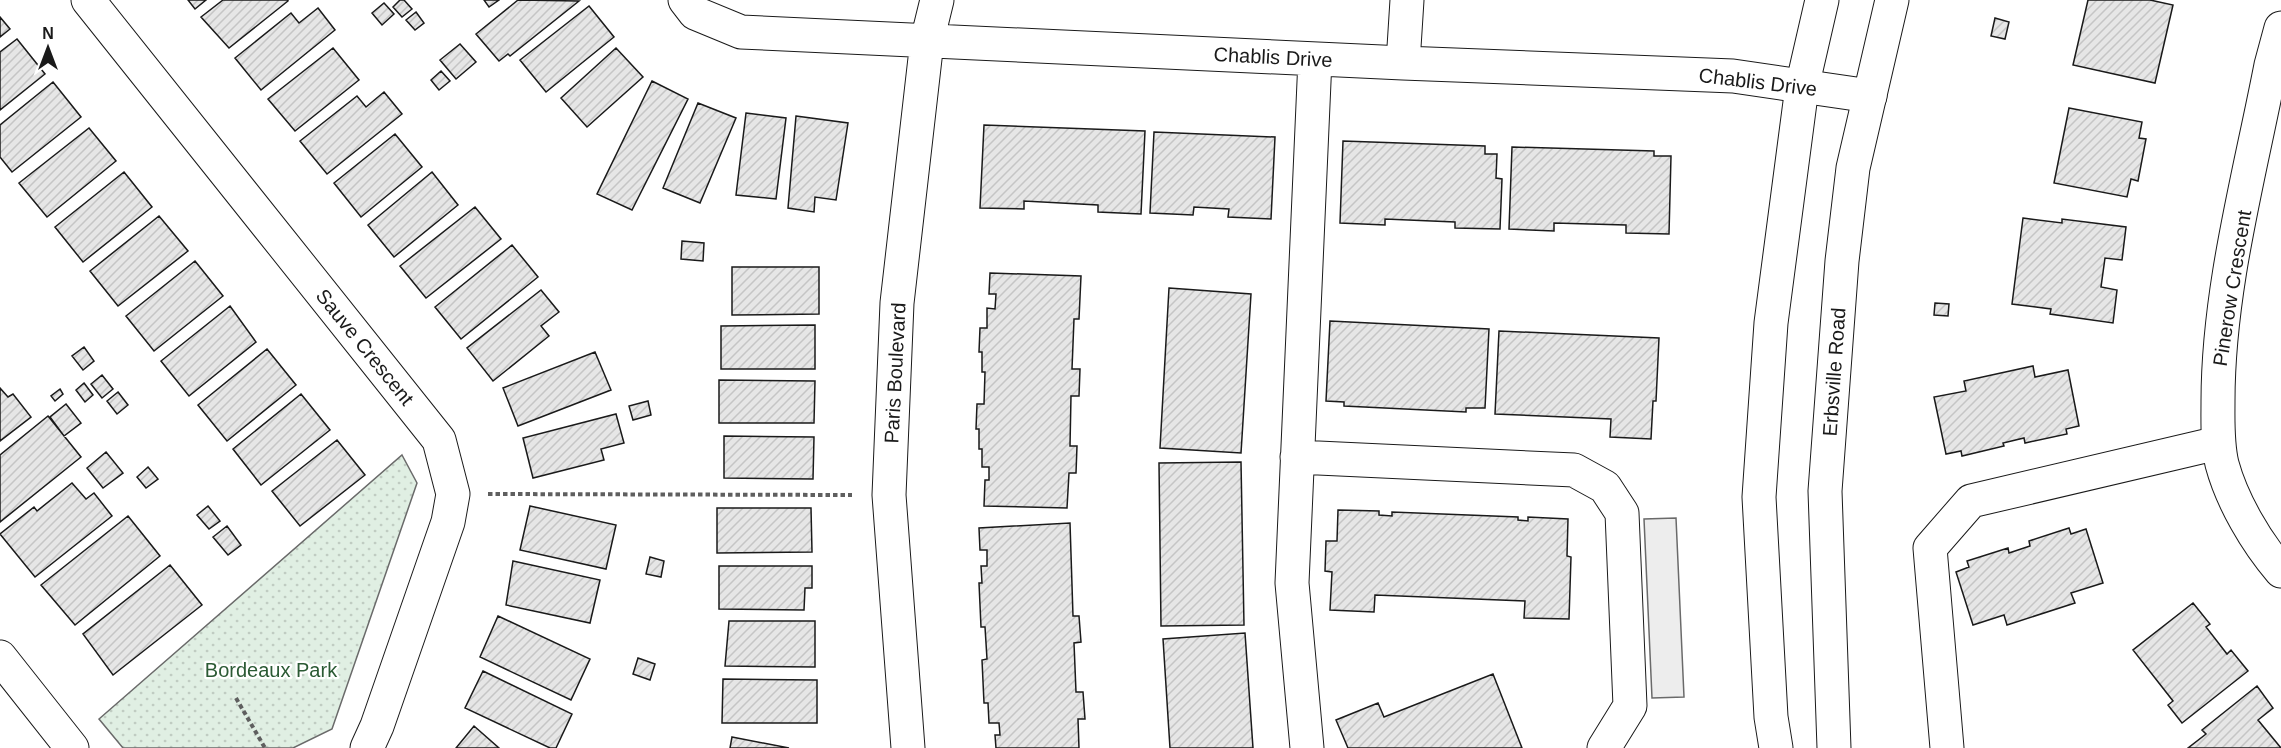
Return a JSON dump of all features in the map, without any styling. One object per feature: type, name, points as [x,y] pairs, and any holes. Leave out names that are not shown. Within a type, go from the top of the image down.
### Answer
[{"type":"street","name":"Sauve Crescent","points":[[88,0],[440,440],[453,494],[445,533],[377,726],[367,748]]},
{"type":"street","name":"Chablis Drive","points":[[685,0],[695,13],[741,32],[1733,76],[1870,96]]},
{"type":"street","name":"Paris Boulevard","points":[[908,748],[889,495],[897,303],[927,41],[937,0]]},
{"type":"street","points":[[1402,63],[1407,0]]},
{"type":"street","points":[[1776,748],[1772,717],[1759,497],[1772,323],[1802,87],[1822,0]]},
{"type":"street","name":"Erbsville Road","points":[[1834,748],[1825,491],[1842,261],[1853,168],[1892,0]]},
{"type":"street","name":"Pinerow Crescent","points":[[2281,28],[2276,65],[2225,304],[2218,378],[2218,443],[2223,465],[2241,510],[2281,571]]},
{"type":"street","points":[[1307,748],[1292,583],[1315,59]]},
{"type":"street","points":[[1947,748],[1930,548],[1971,501],[2218,443]]},
{"type":"street","points":[[1297,458],[1574,470],[1605,487],[1623,513],[1630,706],[1604,748]]},
{"type":"street","points":[[0,657],[72,748]]},
{"type":"path","points":[[453,494],[889,495]]},
{"type":"path","points":[[236,698],[265,748]]},
{"type":"green space","name":"Bordeaux Park","points":[[402,455],[417,483],[332,729],[293,748],[123,748],[99,719]]},
{"type":"shaded area","points":[[1676,518],[1684,697],[1652,698],[1644,519]]},
{"type":"building","points":[[188,0],[206,0],[195,9]]},
{"type":"building","points":[[223,0],[288,1],[229,48],[201,17]]},
{"type":"building","points":[[400,0],[404,0],[412,9],[402,17],[393,7]]},
{"type":"building","points":[[484,0],[499,0],[489,7]]},
{"type":"building","points":[[518,0],[579,1],[510,56],[508,54],[499,61],[476,34]]},
{"type":"building","points":[[2088,0],[2150,0],[2173,5],[2155,83],[2073,65]]},
{"type":"building","points":[[384,3],[394,14],[382,25],[372,13]]},
{"type":"building","points":[[589,6],[614,37],[546,92],[520,60]]},
{"type":"building","points":[[318,8],[335,30],[261,90],[235,58],[291,13],[299,23]]},
{"type":"building","points":[[416,12],[424,23],[415,30],[406,20]]},
{"type":"building","points":[[0,17],[10,29],[0,37]]},
{"type":"building","points":[[1995,18],[2009,22],[2005,39],[1991,36]]},
{"type":"building","points":[[17,39],[45,74],[0,110],[0,52]]},
{"type":"building","points":[[460,44],[476,62],[456,79],[440,60]]},
{"type":"building","points":[[333,48],[359,80],[295,131],[268,99]]},
{"type":"building","points":[[616,48],[643,77],[587,127],[561,98]]},
{"type":"building","points":[[441,71],[450,81],[439,90],[431,80]]},
{"type":"building","points":[[652,81],[688,99],[632,210],[597,194]]},
{"type":"building","points":[[53,82],[81,117],[12,172],[0,157],[0,125]]},
{"type":"building","points":[[384,92],[402,114],[327,174],[300,141],[357,96],[366,107]]},
{"type":"building","points":[[698,103],[736,118],[700,203],[663,188]]},
{"type":"building","points":[[2069,108],[2142,122],[2139,138],[2146,139],[2138,181],[2131,179],[2127,197],[2054,183]]},
{"type":"building","points":[[746,113],[786,118],[776,199],[736,195]]},
{"type":"building","points":[[796,116],[848,123],[836,200],[815,197],[814,212],[788,208]]},
{"type":"building","points":[[984,125],[1145,131],[1141,214],[1098,212],[1098,205],[1024,201],[1024,209],[980,208]]},
{"type":"building","points":[[89,128],[116,161],[47,217],[19,183]]},
{"type":"building","points":[[1154,132],[1275,137],[1271,219],[1228,217],[1229,209],[1194,207],[1193,215],[1150,213]]},
{"type":"building","points":[[395,134],[422,167],[361,217],[334,183]]},
{"type":"building","points":[[1343,141],[1485,146],[1485,154],[1497,154],[1496,178],[1502,179],[1500,229],[1455,228],[1455,222],[1385,219],[1385,225],[1340,223]]},
{"type":"building","points":[[1512,147],[1654,151],[1654,156],[1671,156],[1669,234],[1626,233],[1626,225],[1554,223],[1554,231],[1509,229]]},
{"type":"building","points":[[124,172],[152,207],[83,262],[55,227]]},
{"type":"building","points":[[432,172],[458,205],[394,257],[368,225]]},
{"type":"building","points":[[475,207],[501,239],[426,298],[400,266]]},
{"type":"building","points":[[159,216],[188,251],[118,306],[90,271]]},
{"type":"building","points":[[2023,218],[2062,223],[2062,219],[2126,227],[2122,260],[2105,258],[2101,287],[2117,290],[2113,323],[2050,314],[2051,309],[2012,304]]},
{"type":"building","points":[[682,241],[704,243],[703,261],[681,259]]},
{"type":"building","points":[[512,245],[538,277],[461,339],[435,307]]},
{"type":"building","points":[[195,261],[223,296],[154,351],[126,316]]},
{"type":"building","points":[[732,267],[819,267],[819,314],[732,315]]},
{"type":"building","points":[[990,273],[1081,276],[1079,319],[1074,319],[1072,369],[1080,369],[1079,396],[1071,396],[1070,446],[1077,446],[1076,473],[1069,473],[1067,508],[984,506],[985,480],[989,480],[989,467],[982,467],[979,429],[976,429],[977,404],[984,404],[985,372],[982,372],[982,352],[979,352],[980,328],[987,328],[987,308],[995,309],[996,294],[989,294]]},
{"type":"building","points":[[1169,288],[1251,294],[1241,453],[1160,448]]},
{"type":"building","points":[[541,290],[559,312],[541,326],[549,336],[493,381],[467,348]]},
{"type":"building","points":[[1935,303],[1949,304],[1948,316],[1934,315]]},
{"type":"building","points":[[230,306],[256,342],[189,396],[161,361]]},
{"type":"building","points":[[1330,321],[1489,329],[1485,408],[1466,408],[1466,412],[1344,406],[1344,402],[1326,401]]},
{"type":"building","points":[[815,325],[815,369],[721,369],[721,326]]},
{"type":"building","points":[[1499,331],[1659,338],[1656,401],[1653,401],[1651,439],[1610,437],[1611,419],[1495,414]]},
{"type":"building","points":[[84,347],[94,361],[83,370],[72,356]]},
{"type":"building","points":[[267,349],[296,385],[227,441],[198,405]]},
{"type":"building","points":[[595,352],[611,390],[518,426],[503,388]]},
{"type":"building","points":[[2033,366],[2035,377],[2068,370],[2079,426],[2066,429],[2067,434],[2025,443],[2024,438],[2003,443],[2004,446],[1962,456],[1961,451],[1946,454],[1934,397],[1966,391],[1964,381]]},
{"type":"building","points":[[102,375],[113,389],[102,398],[91,384]]},
{"type":"building","points":[[719,380],[815,381],[814,423],[719,423]]},
{"type":"building","points":[[84,383],[93,395],[85,402],[76,390]]},
{"type":"building","points":[[0,388],[8,397],[13,394],[31,417],[0,441]]},
{"type":"building","points":[[60,389],[63,394],[55,401],[51,396]]},
{"type":"building","points":[[118,392],[128,405],[117,414],[107,401]]},
{"type":"building","points":[[301,394],[330,430],[261,485],[233,449]]},
{"type":"building","points":[[648,401],[651,415],[633,420],[629,406]]},
{"type":"building","points":[[66,404],[81,423],[64,436],[50,417]]},
{"type":"building","points":[[616,414],[624,443],[601,449],[604,460],[533,478],[523,438]]},
{"type":"building","points":[[48,416],[81,457],[0,522],[0,455]]},
{"type":"building","points":[[724,436],[814,437],[813,479],[724,478]]},
{"type":"building","points":[[337,440],[365,475],[300,526],[272,491]]},
{"type":"building","points":[[106,452],[123,473],[103,488],[87,468]]},
{"type":"building","points":[[1241,462],[1244,625],[1161,626],[1159,463]]},
{"type":"building","points":[[148,467],[158,479],[146,488],[137,477]]},
{"type":"building","points":[[72,483],[86,499],[94,493],[112,516],[35,577],[0,534],[34,507],[37,511]]},
{"type":"building","points":[[208,506],[220,521],[209,529],[197,515]]},
{"type":"building","points":[[530,506],[616,525],[606,569],[520,550]]},
{"type":"building","points":[[717,508],[811,508],[812,552],[717,553]]},
{"type":"building","points":[[1338,510],[1379,511],[1379,515],[1392,516],[1392,512],[1518,517],[1518,520],[1528,521],[1528,517],[1568,519],[1567,556],[1571,557],[1569,619],[1524,618],[1525,601],[1375,595],[1374,612],[1330,610],[1332,572],[1325,571],[1326,541],[1337,541]]},
{"type":"building","points":[[128,516],[160,556],[75,625],[41,585]]},
{"type":"building","points":[[1070,523],[1073,616],[1079,616],[1081,642],[1074,643],[1076,692],[1083,692],[1085,719],[1078,719],[1079,748],[996,748],[995,735],[1000,735],[999,723],[989,723],[988,703],[984,703],[982,660],[987,659],[985,627],[981,627],[979,583],[982,583],[981,566],[987,566],[987,550],[980,550],[979,528]]},
{"type":"building","points":[[227,526],[241,545],[228,555],[213,537]]},
{"type":"building","points":[[2069,528],[2071,534],[2086,529],[2103,583],[2071,593],[2075,603],[2007,625],[2004,615],[1973,625],[1956,572],[1969,567],[1967,561],[2008,548],[2009,553],[2030,546],[2029,541]]},
{"type":"building","points":[[650,557],[664,561],[661,577],[646,574]]},
{"type":"building","points":[[513,561],[600,580],[590,623],[506,605]]},
{"type":"building","points":[[170,565],[202,605],[113,675],[83,634]]},
{"type":"building","points":[[719,566],[812,566],[812,588],[805,588],[804,610],[719,609]]},
{"type":"building","points":[[2193,603],[2210,624],[2206,627],[2227,654],[2231,650],[2248,671],[2182,723],[2168,705],[2173,701],[2133,650]]},
{"type":"building","points":[[498,616],[590,659],[571,700],[480,657]]},
{"type":"building","points":[[729,621],[815,621],[815,667],[725,666]]},
{"type":"building","points":[[1245,633],[1253,748],[1170,748],[1163,639]]},
{"type":"building","points":[[638,658],[655,664],[650,680],[633,674]]},
{"type":"building","points":[[483,671],[572,714],[556,748],[550,748],[465,708]]},
{"type":"building","points":[[1493,674],[1522,748],[1348,748],[1336,720],[1378,703],[1384,717]]},
{"type":"building","points":[[723,679],[817,680],[817,723],[722,723]]},
{"type":"building","points":[[2257,686],[2273,708],[2258,720],[2281,748],[2188,748],[2206,734],[2202,730]]},
{"type":"building","points":[[474,726],[499,748],[456,748]]},
{"type":"building","points":[[732,737],[789,748],[730,748]]}]
